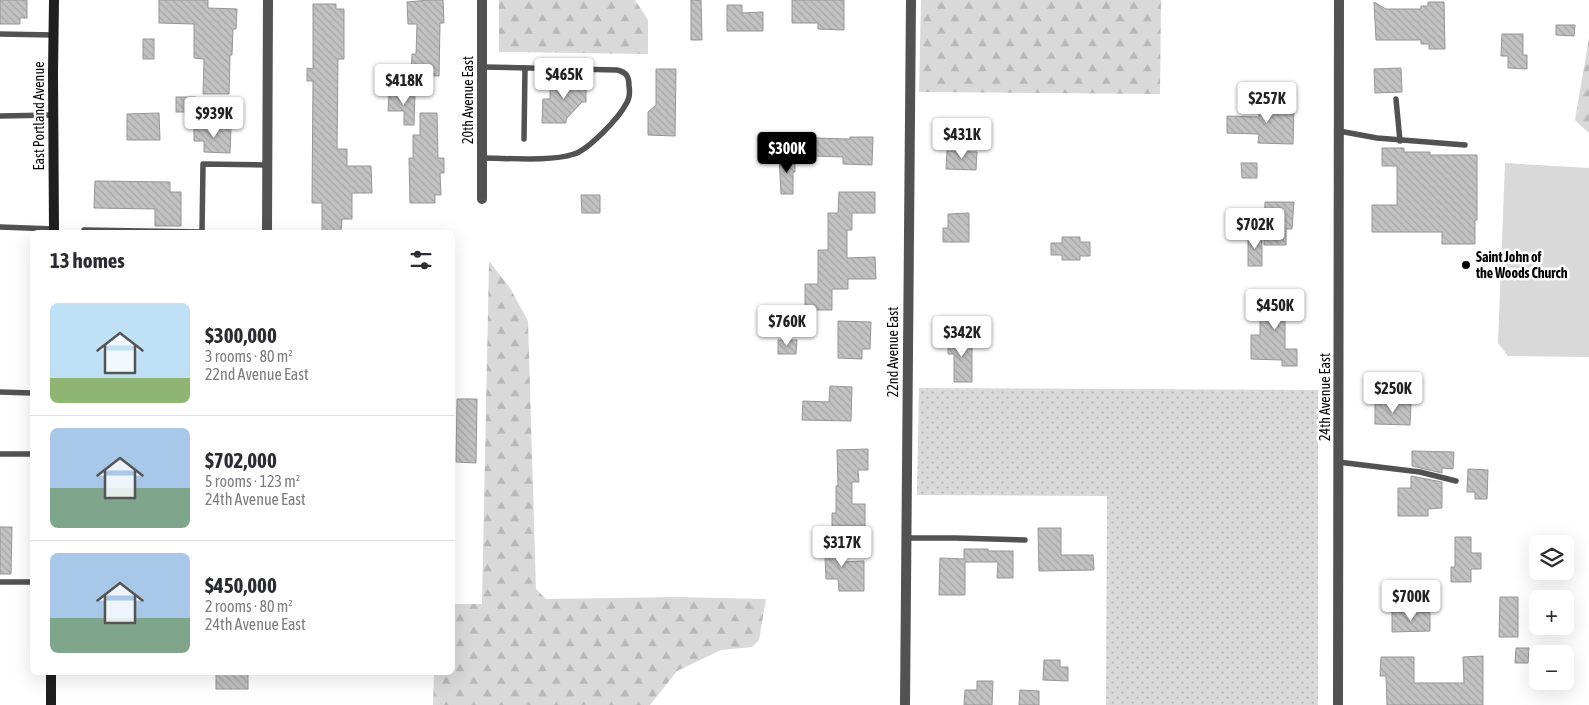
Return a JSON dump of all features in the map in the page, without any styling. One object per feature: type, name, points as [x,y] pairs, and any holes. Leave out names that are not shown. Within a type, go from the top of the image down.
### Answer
[{"type":"main road","name":"East Portland Avenue","points":[[54,0],[54,230]]},
{"type":"main road","points":[[51,675],[51,705]]},
{"type":"street","points":[[267,230],[268,0]]},
{"type":"street","name":"20th Avenue East","points":[[482,0],[482,199]]},
{"type":"street","name":"22nd Avenue East","points":[[904,705],[911,0]]},
{"type":"street","name":"24th Avenue East","points":[[1338,705],[1339,0]]},
{"type":"lane","points":[[0,34],[53,35]]},
{"type":"lane","points":[[482,67],[617,70],[625,72],[629,78],[629,98],[619,114],[590,146],[574,154],[554,158],[482,158]]},
{"type":"lane","points":[[524,139],[525,68]]},
{"type":"lane","points":[[1396,99],[1400,141]]},
{"type":"lane","points":[[0,116],[53,115]]},
{"type":"lane","points":[[1339,130],[1400,141],[1465,145]]},
{"type":"lane","points":[[202,230],[203,164],[267,165]]},
{"type":"lane","points":[[0,227],[40,230]]},
{"type":"lane","points":[[0,392],[30,393]]},
{"type":"lane","points":[[0,454],[30,454]]},
{"type":"lane","points":[[1338,462],[1420,472],[1456,481]]},
{"type":"lane","points":[[906,538],[1025,540]]},
{"type":"lane","points":[[0,582],[30,582]]},
{"type":"green space","points":[[499,0],[635,0],[648,20],[648,54],[499,52]]},
{"type":"green space","points":[[921,0],[1161,0],[1160,94],[919,92]]},
{"type":"green space","points":[[1589,38],[1589,133],[1575,120]]},
{"type":"green space","points":[[1505,163],[1589,168],[1589,357],[1508,356],[1498,343]]},
{"type":"green space","points":[[489,261],[510,288],[528,321],[536,589],[546,599],[677,597],[766,599],[759,640],[752,647],[721,650],[677,671],[650,705],[433,705],[434,675],[455,675],[455,604],[482,604]]},
{"type":"green space","points":[[919,388],[1318,390],[1318,705],[1106,705],[1107,496],[917,495]]},
{"type":"building","points":[[0,0],[27,0],[27,18],[20,18],[20,24],[0,24]]},
{"type":"building","points":[[159,0],[208,0],[208,8],[237,9],[236,29],[233,29],[232,55],[230,55],[229,94],[203,94],[204,59],[194,58],[194,24],[159,23]]},
{"type":"building","points":[[443,0],[444,23],[440,23],[439,76],[411,75],[412,54],[416,54],[417,24],[408,24],[407,2]]},
{"type":"building","points":[[691,0],[701,0],[702,40],[691,40]]},
{"type":"building","points":[[792,0],[844,0],[844,30],[818,29],[818,23],[792,23]]},
{"type":"building","points":[[1374,2],[1386,9],[1421,9],[1421,6],[1428,6],[1428,2],[1444,2],[1445,49],[1429,49],[1429,44],[1421,44],[1421,40],[1376,40]]},
{"type":"building","points":[[313,4],[336,4],[336,9],[344,9],[344,59],[338,59],[337,149],[347,149],[347,166],[371,166],[372,193],[352,193],[352,219],[342,219],[341,230],[322,230],[322,203],[312,203],[313,81],[307,81],[307,68],[313,69]]},
{"type":"building","points":[[727,5],[742,5],[742,13],[763,12],[763,31],[727,31]]},
{"type":"building","points":[[1556,25],[1575,25],[1574,36],[1556,35]]},
{"type":"building","points":[[1502,34],[1523,34],[1523,55],[1527,55],[1527,69],[1508,68],[1508,56],[1501,56]]},
{"type":"building","points":[[143,39],[154,39],[154,59],[143,59]]},
{"type":"building","points":[[1401,68],[1402,92],[1375,93],[1374,69]]},
{"type":"building","points":[[656,69],[676,69],[675,136],[648,135],[648,112],[656,105]]},
{"type":"building","points":[[563,78],[586,79],[586,102],[582,102],[566,119],[566,123],[542,123],[543,99],[550,99],[550,91]]},
{"type":"building","points":[[404,91],[415,91],[414,125],[404,125],[404,111],[388,111],[389,94],[404,94]]},
{"type":"building","points":[[176,97],[195,97],[195,112],[176,112]]},
{"type":"building","points":[[1259,104],[1294,105],[1293,144],[1258,143],[1259,134],[1227,133],[1227,116],[1259,117]]},
{"type":"building","points":[[159,113],[160,140],[127,140],[127,114]]},
{"type":"building","points":[[420,113],[437,113],[438,158],[444,158],[444,173],[440,173],[441,195],[435,195],[435,203],[410,203],[409,158],[413,158],[413,135],[420,135]]},
{"type":"building","points":[[194,127],[231,127],[230,153],[204,152],[204,141],[194,141]]},
{"type":"building","points":[[850,137],[873,137],[872,165],[843,164],[843,157],[813,156],[814,138],[850,139]]},
{"type":"building","points":[[1382,148],[1404,148],[1404,152],[1430,152],[1430,155],[1477,155],[1475,244],[1442,244],[1442,232],[1372,232],[1372,205],[1397,205],[1397,166],[1382,166]]},
{"type":"building","points":[[947,151],[977,152],[976,170],[946,169]]},
{"type":"building","points":[[779,156],[795,156],[793,194],[781,194]]},
{"type":"building","points":[[1241,163],[1257,163],[1257,178],[1242,178]]},
{"type":"building","points":[[95,181],[170,182],[170,192],[181,192],[181,226],[155,226],[155,209],[94,208]]},
{"type":"building","points":[[839,192],[875,192],[875,213],[852,213],[852,230],[847,230],[847,258],[875,257],[876,279],[848,279],[848,289],[832,289],[832,310],[805,310],[805,284],[818,284],[818,250],[828,250],[828,213],[838,213]]},
{"type":"building","points":[[581,195],[600,195],[600,213],[582,213]]},
{"type":"building","points":[[1265,202],[1294,202],[1292,229],[1286,229],[1286,245],[1264,245]]},
{"type":"building","points":[[969,213],[969,242],[943,242],[943,228],[948,228],[948,214]]},
{"type":"building","points":[[1248,235],[1262,235],[1262,266],[1248,266]]},
{"type":"building","points":[[1062,237],[1080,237],[1080,242],[1090,242],[1090,256],[1080,256],[1080,260],[1062,260],[1062,255],[1051,255],[1051,243],[1062,243]]},
{"type":"building","points":[[1273,290],[1290,290],[1290,308],[1295,308],[1295,320],[1285,320],[1285,349],[1297,349],[1297,366],[1282,366],[1282,360],[1251,359],[1251,335],[1260,335],[1260,303],[1273,303]]},
{"type":"building","points":[[838,321],[871,322],[870,349],[862,349],[862,359],[838,358]]},
{"type":"building","points":[[948,337],[972,337],[972,382],[954,382],[954,354],[948,354]]},
{"type":"building","points":[[778,340],[797,340],[796,354],[778,354]]},
{"type":"building","points":[[830,386],[852,387],[851,421],[802,420],[803,401],[829,402]]},
{"type":"building","points":[[457,399],[477,399],[476,463],[456,462]]},
{"type":"building","points":[[1375,403],[1411,403],[1410,425],[1375,424]]},
{"type":"building","points":[[868,449],[868,470],[858,470],[859,482],[852,482],[852,504],[865,504],[865,526],[832,526],[832,513],[836,513],[836,486],[838,486],[837,450]]},
{"type":"building","points":[[1412,451],[1454,452],[1453,469],[1442,468],[1442,473],[1412,466]]},
{"type":"building","points":[[1468,469],[1488,470],[1487,499],[1475,499],[1475,492],[1467,492]]},
{"type":"building","points":[[1411,476],[1442,482],[1442,508],[1428,509],[1428,516],[1398,516],[1398,488],[1411,488]]},
{"type":"building","points":[[0,527],[12,527],[11,574],[0,574]]},
{"type":"building","points":[[1038,528],[1061,528],[1061,555],[1093,555],[1094,570],[1039,571]]},
{"type":"building","points":[[1455,537],[1471,537],[1471,553],[1481,553],[1481,569],[1471,569],[1471,582],[1451,582],[1451,567],[1455,567]]},
{"type":"building","points":[[825,538],[839,538],[839,562],[864,561],[864,591],[839,591],[838,579],[826,579],[825,556],[820,556],[820,545],[825,545]]},
{"type":"building","points":[[964,549],[1013,551],[1013,578],[997,578],[998,562],[965,562],[965,595],[939,595],[940,558],[964,559]]},
{"type":"building","points":[[1500,597],[1518,597],[1518,637],[1499,637]]},
{"type":"building","points":[[1392,612],[1430,612],[1430,631],[1392,632]]},
{"type":"building","points":[[1516,648],[1529,648],[1528,663],[1515,663]]},
{"type":"building","points":[[1483,656],[1483,705],[1387,705],[1386,676],[1380,676],[1381,657],[1414,657],[1414,683],[1464,683],[1463,657]]},
{"type":"building","points":[[1044,660],[1060,660],[1060,667],[1068,667],[1068,681],[1043,680]]},
{"type":"building","points":[[216,675],[248,675],[248,689],[216,689]]},
{"type":"building","points":[[977,681],[993,681],[992,705],[964,705],[965,690],[977,690]]},
{"type":"building","points":[[1020,690],[1039,691],[1039,705],[1019,705]]},
{"type":"place","name":"Saint John of the Woods Church","points":[[1466,265]]}]
